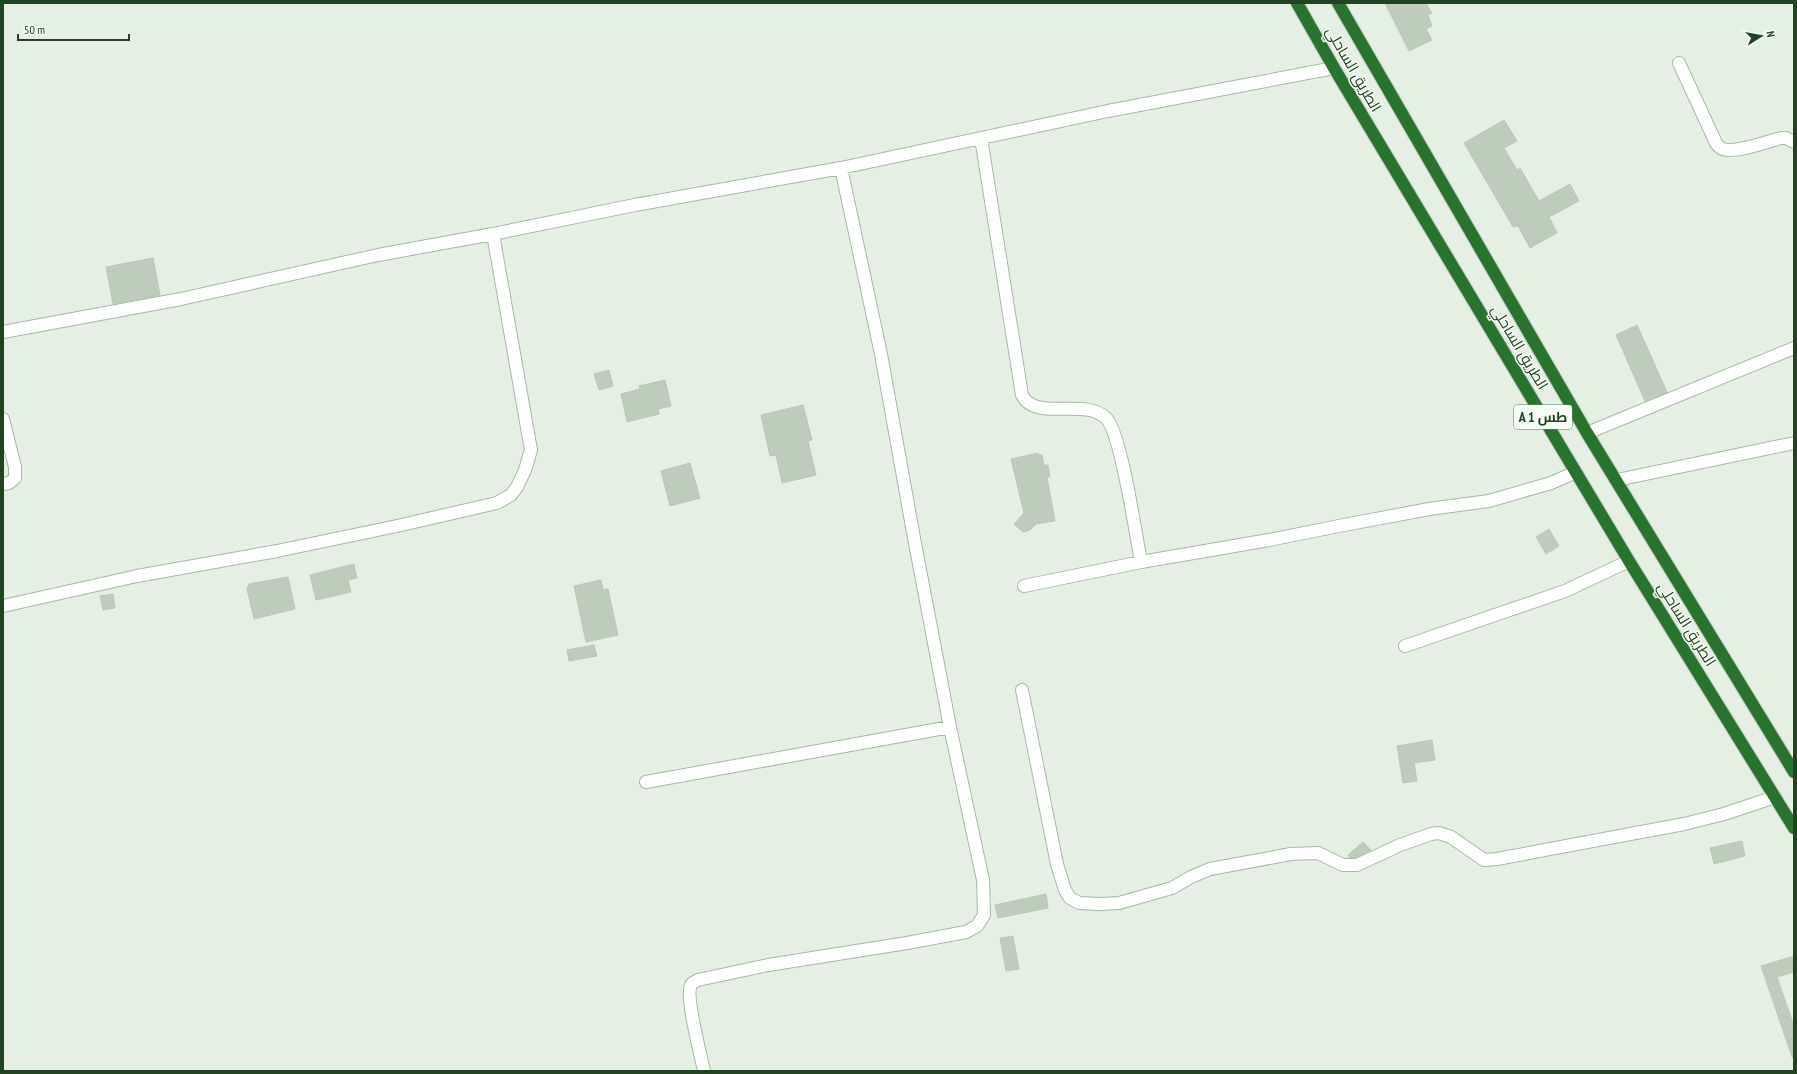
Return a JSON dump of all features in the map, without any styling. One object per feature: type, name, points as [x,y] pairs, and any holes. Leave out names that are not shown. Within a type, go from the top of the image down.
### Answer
[{"type":"highway","name":"الطريق الساحلي","points":[[1298,3],[1334,68],[1576,472],[1794,828]]},
{"type":"highway","name":"الطريق الساحلي","points":[[1338,3],[1587,433],[1794,772]]},
{"type":"street","points":[[1679,63],[1716,143],[1721,149],[1737,149],[1781,138],[1786,138],[1794,142]]},
{"type":"street","points":[[3,332],[181,299],[378,255],[493,234],[635,205],[841,168],[1108,111],[1334,68]]},
{"type":"street","points":[[981,138],[1022,395],[1027,402],[1040,408],[1098,411],[1107,419],[1119,450],[1141,562]]},
{"type":"street","points":[[704,1071],[690,1004],[689,992],[691,985],[698,980],[768,965],[914,942],[966,932],[977,926],[984,914],[983,880],[950,726],[881,354],[841,168]]},
{"type":"street","points":[[3,606],[137,576],[277,551],[397,526],[497,503],[511,495],[526,470],[531,450],[493,234]]},
{"type":"street","points":[[1587,433],[1794,348]]},
{"type":"street","points":[[3,419],[15,467],[15,478],[9,483],[3,484]]},
{"type":"street","points":[[1617,480],[1794,443]]},
{"type":"street","points":[[1024,586],[1141,562],[1269,540],[1421,511],[1489,501],[1545,486],[1576,472]]},
{"type":"street","points":[[1405,646],[1565,591],[1629,560]]},
{"type":"street","points":[[1022,690],[1057,864],[1065,890],[1070,898],[1079,904],[1119,903],[1172,888],[1191,877],[1210,869],[1291,854],[1318,853],[1343,865],[1357,866],[1406,842],[1439,833],[1451,836],[1484,860],[1497,859],[1684,824],[1724,814],[1774,796]]},
{"type":"street","points":[[646,782],[950,726]]},
{"type":"building","points":[[1385,3],[1426,3],[1432,13],[1428,15],[1432,26],[1426,29],[1432,40],[1409,51]]},
{"type":"building","points":[[1504,120],[1517,141],[1504,148],[1517,170],[1520,168],[1539,201],[1570,184],[1579,201],[1549,217],[1557,233],[1530,248],[1518,226],[1513,227],[1464,143]]},
{"type":"building","points":[[153,258],[160,295],[113,304],[106,267]]},
{"type":"building","points":[[1637,325],[1667,392],[1645,401],[1616,335]]},
{"type":"building","points":[[609,370],[613,386],[599,390],[594,374]]},
{"type":"building","points":[[665,380],[671,406],[658,409],[659,414],[627,422],[621,394],[640,389],[639,386]]},
{"type":"building","points":[[803,405],[812,440],[808,441],[816,475],[782,483],[776,455],[770,456],[761,415]]},
{"type":"building","points":[[1038,453],[1039,455],[1042,455],[1044,465],[1048,465],[1050,477],[1047,477],[1055,521],[1036,524],[1030,530],[1023,532],[1014,524],[1024,513],[1011,459]]},
{"type":"building","points":[[690,463],[700,498],[670,506],[661,471]]},
{"type":"building","points":[[1549,529],[1559,546],[1546,554],[1536,537]]},
{"type":"building","points":[[354,564],[357,578],[348,580],[351,592],[316,600],[310,575]]},
{"type":"building","points":[[288,577],[295,609],[254,619],[247,589],[249,584]]},
{"type":"building","points":[[601,580],[603,590],[608,589],[618,635],[586,642],[574,586]]},
{"type":"building","points":[[113,594],[115,608],[103,610],[100,596]]},
{"type":"building","points":[[594,645],[597,656],[569,661],[567,650]]},
{"type":"building","points":[[1432,740],[1435,760],[1414,763],[1417,781],[1403,783],[1397,746]]},
{"type":"building","points":[[1742,841],[1745,856],[1714,864],[1710,848]]},
{"type":"building","points":[[1363,842],[1371,850],[1355,858],[1350,858],[1348,855]]},
{"type":"building","points":[[1046,894],[1048,908],[998,918],[995,905]]},
{"type":"building","points":[[1013,936],[1019,969],[1006,971],[1000,938]]},
{"type":"building","points":[[1794,956],[1794,972],[1777,977],[1794,1026],[1794,1057],[1792,1057],[1761,966]]}]
